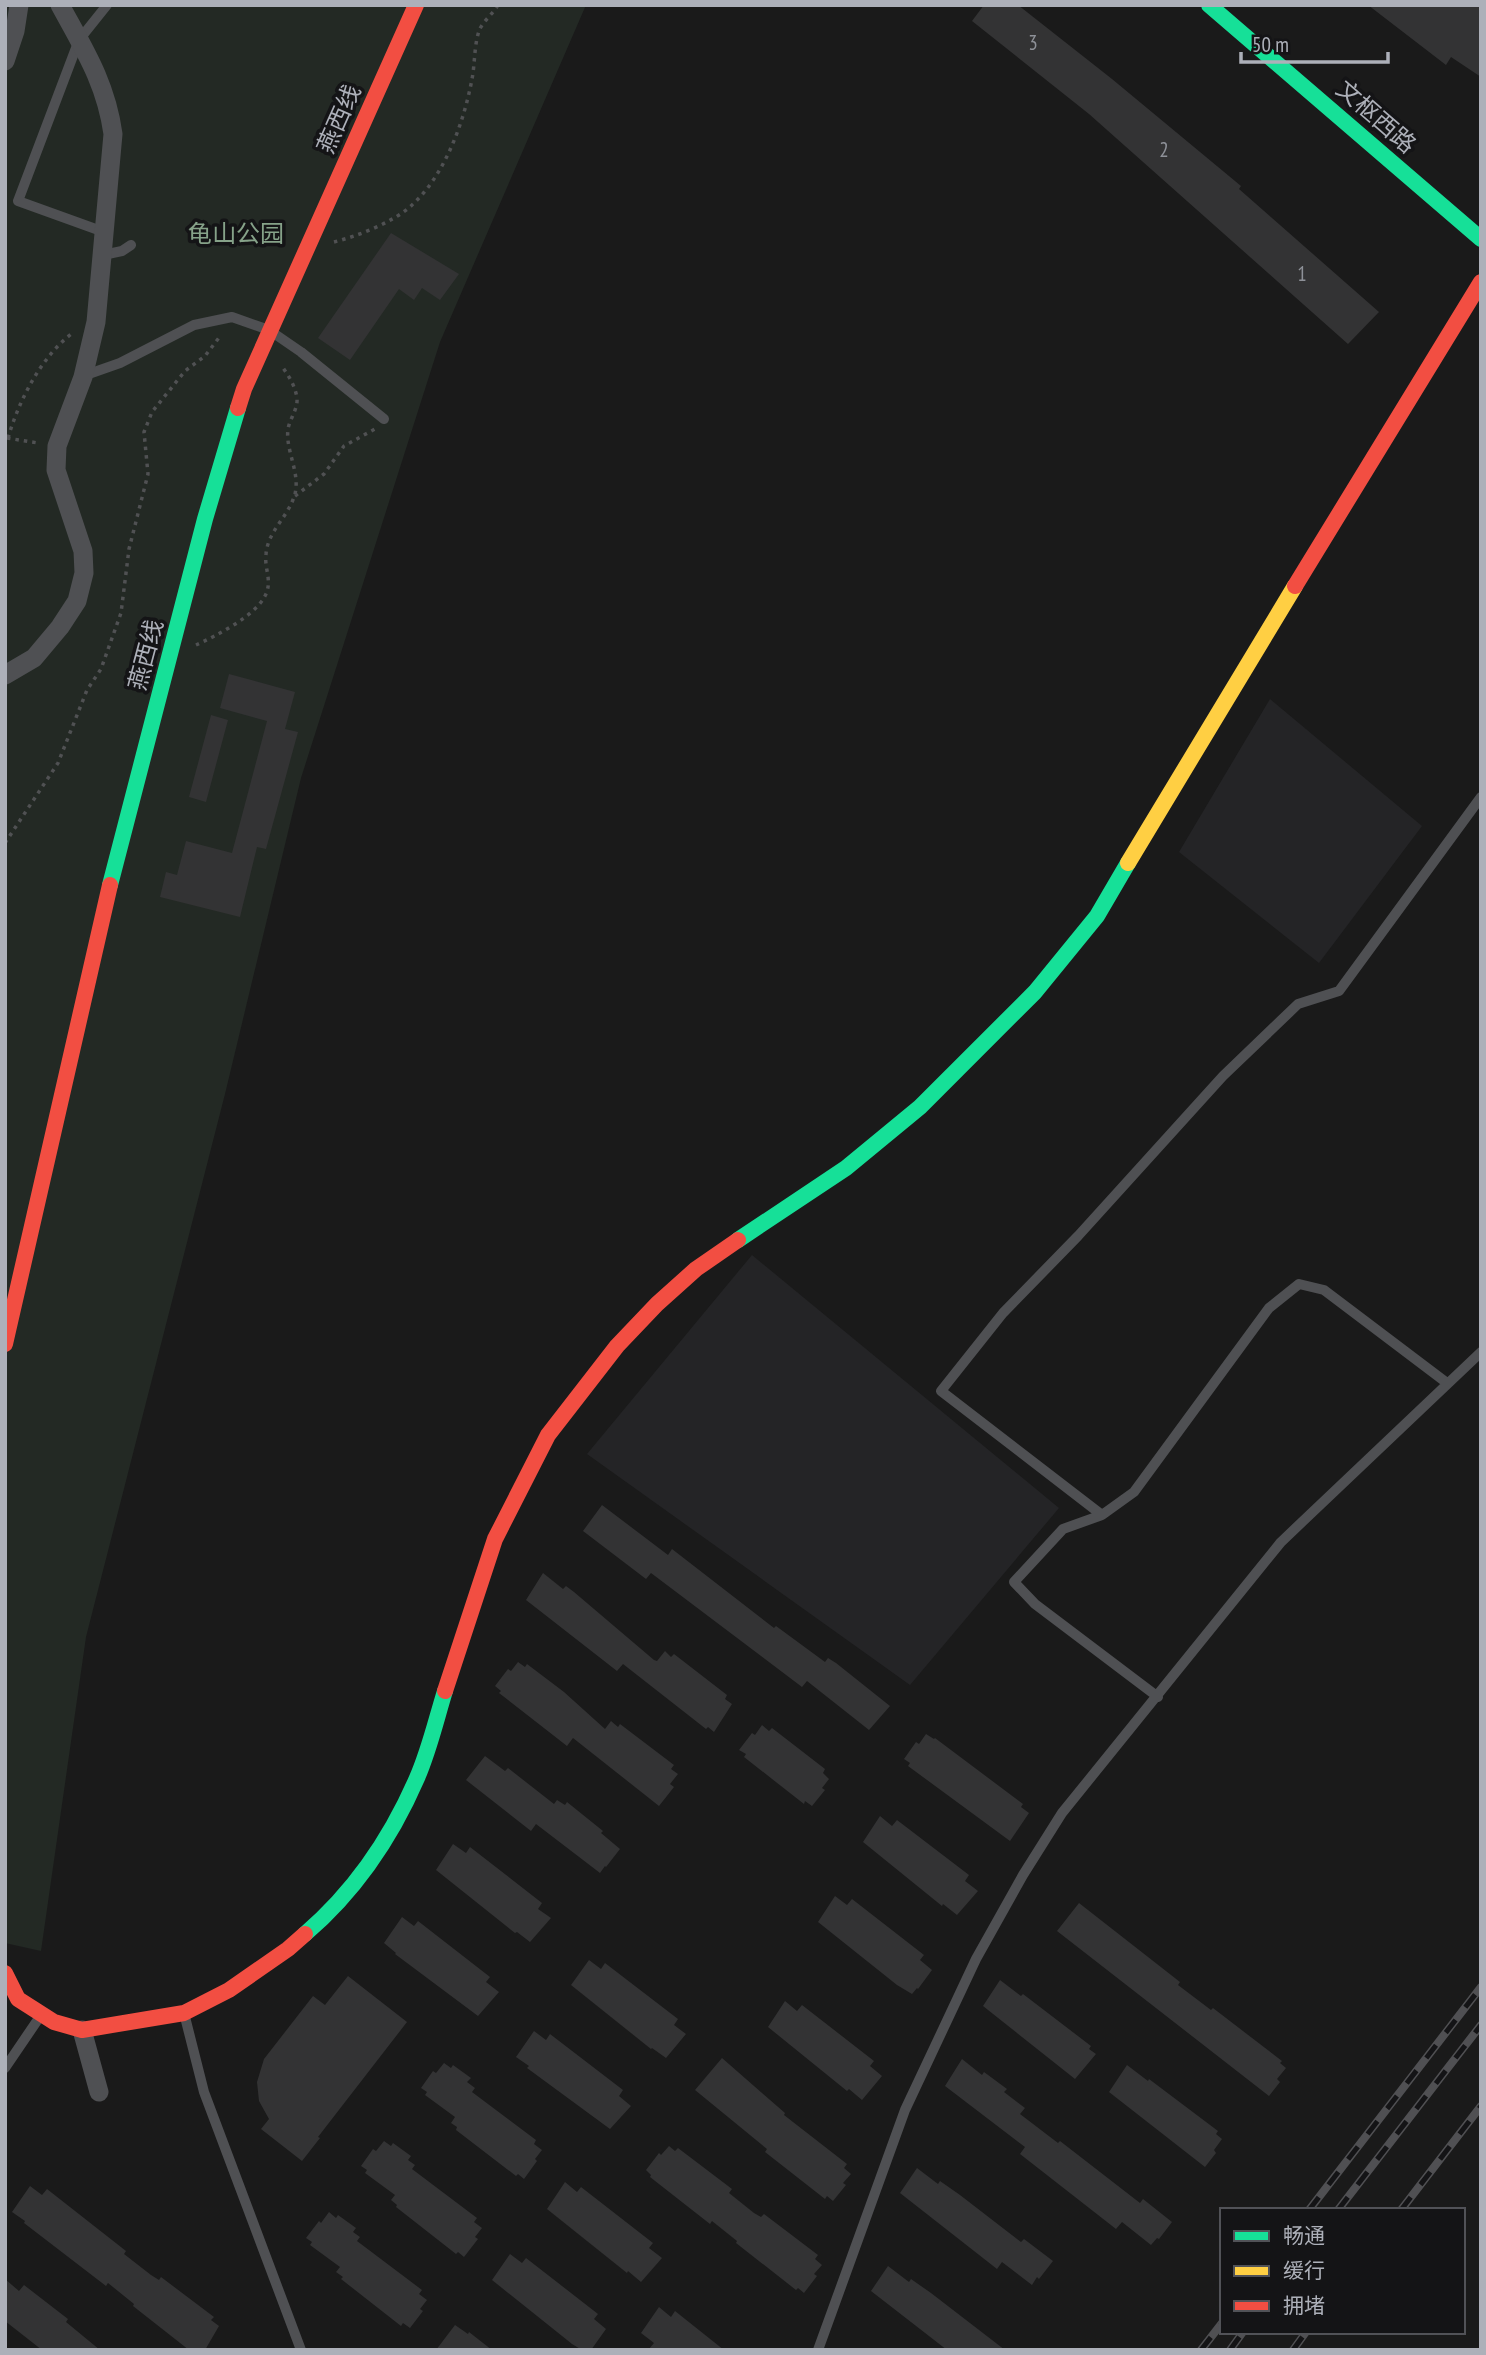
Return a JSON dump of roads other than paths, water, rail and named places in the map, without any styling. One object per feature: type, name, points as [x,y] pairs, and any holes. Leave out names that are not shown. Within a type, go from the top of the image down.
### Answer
[{"type":"street","points":[[5,61],[15,31],[19,5]]},
{"type":"street","points":[[5,675],[34,658],[60,627],[77,601],[84,572],[83,551],[56,470],[57,446],[83,377],[96,322],[113,134],[100,80],[60,5]]},
{"type":"street","name":"燕西线","points":[[5,1344],[119,844],[244,389],[268,330],[416,5]]},
{"type":"street","name":"文枢西路","points":[[1209,5],[1481,239]]},
{"type":"street","points":[[5,1973],[12,1999],[54,2022],[82,2030],[184,2013],[229,1990],[288,1949],[332,1911],[371,1862],[396,1822],[418,1776],[501,1528],[548,1435],[617,1346],[657,1304],[696,1269],[846,1168],[920,1107],[1035,992],[1097,916],[1168,793],[1481,282]]},
{"type":"street","points":[[82,2030],[99,2092]]},
{"type":"lane","points":[[104,232],[18,201],[79,40],[107,5]]},
{"type":"lane","points":[[103,255],[122,251],[131,245]]},
{"type":"lane","points":[[83,377],[120,363],[194,325],[232,317],[268,330],[301,352],[384,419]]},
{"type":"lane","points":[[1102,1515],[941,1391],[1003,1313],[1078,1236],[1223,1076],[1298,1004],[1339,991],[1481,797]]},
{"type":"lane","points":[[1158,1697],[1035,1604],[1014,1582],[1063,1528],[1102,1515],[1134,1492],[1269,1308],[1299,1284],[1324,1290],[1447,1383]]},
{"type":"lane","points":[[818,2350],[905,2110],[976,1959],[1023,1875],[1062,1813],[1281,1542],[1481,1352]]},
{"type":"lane","points":[[184,2013],[204,2092],[300,2350]]},
{"type":"lane","points":[[5,2068],[41,2014]]},
{"type":"railway","points":[[1311,2208],[1481,1987]]},
{"type":"railway","points":[[1340,2208],[1481,2025]]},
{"type":"railway","points":[[1403,2208],[1481,2106]]},
{"type":"railway","points":[[1201,2350],[1220,2326]]},
{"type":"railway","points":[[1230,2350],[1242,2334]]},
{"type":"railway","points":[[1293,2350],[1305,2334]]},
{"type":"park label","name":"龟山公园","points":[[236,234]]}]
